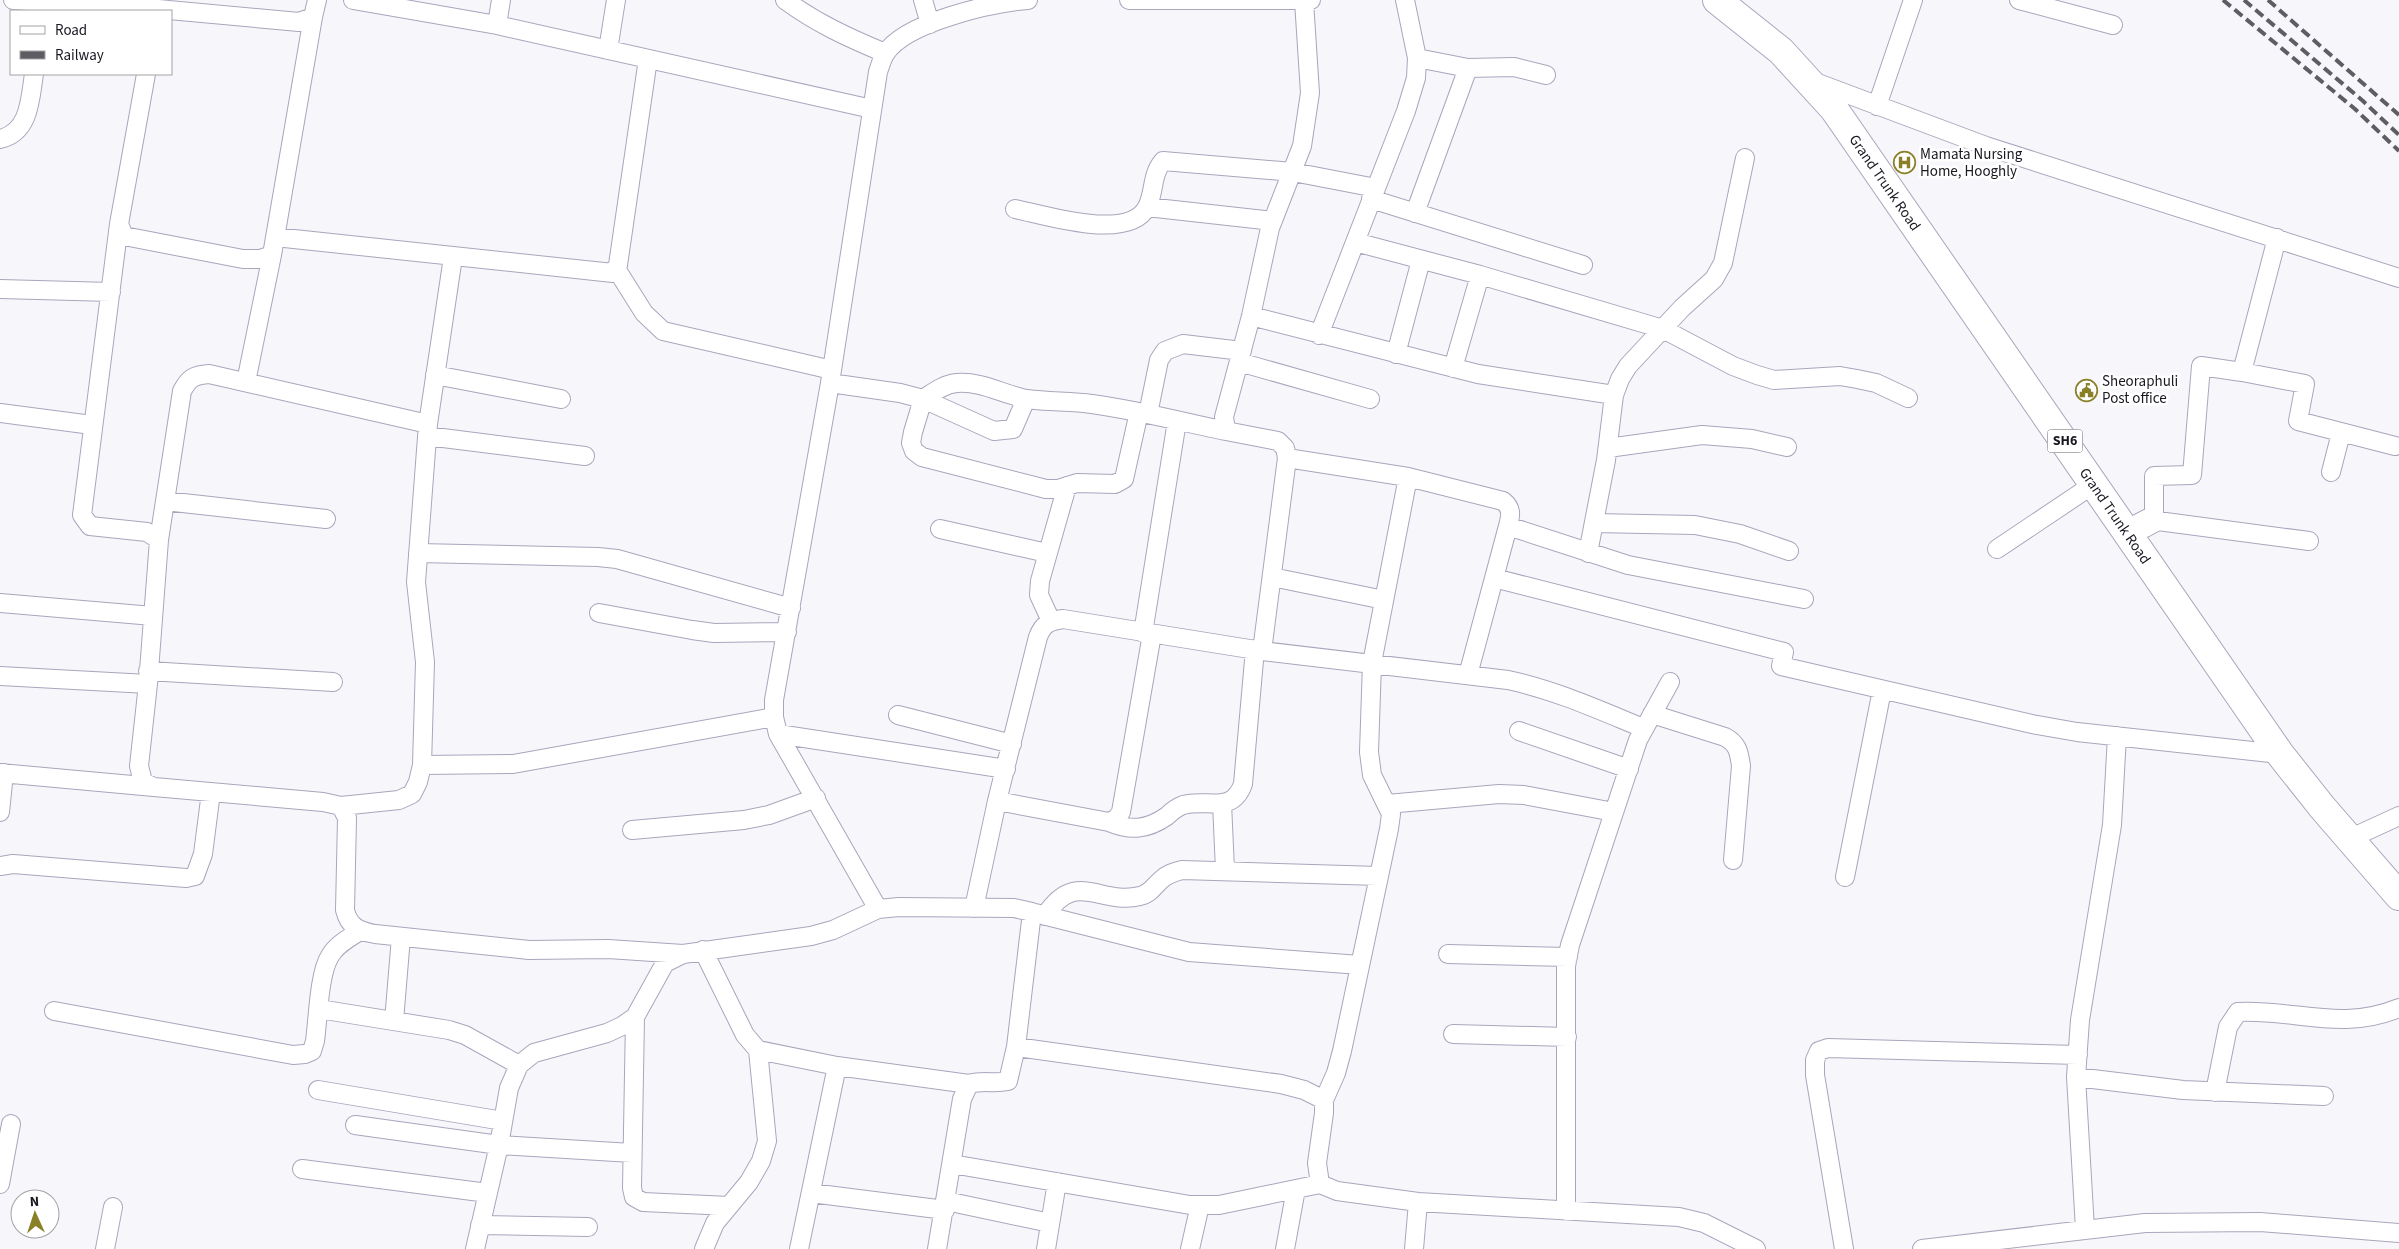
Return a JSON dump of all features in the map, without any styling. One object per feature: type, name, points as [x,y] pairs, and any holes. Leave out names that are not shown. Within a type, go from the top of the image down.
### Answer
[{"type":"main road","name":"Grand Trunk Road","points":[[1717,0],[1767,39],[1810,81],[1858,142],[2280,754],[2349,839],[2399,896]]},
{"type":"street","points":[[13,0],[44,5],[158,7],[299,22],[313,18]]},
{"type":"street","points":[[246,382],[273,246],[317,0]]},
{"type":"street","points":[[352,0],[497,25],[872,109]]},
{"type":"street","points":[[497,25],[501,0]]},
{"type":"street","points":[[608,50],[616,0]]},
{"type":"street","points":[[785,0],[805,15],[836,32],[886,53]]},
{"type":"street","points":[[923,0],[930,24]]},
{"type":"street","points":[[878,909],[776,725],[774,700],[792,608],[831,376],[878,72],[886,53],[903,37],[930,24],[970,9],[1003,2],[1028,0]]},
{"type":"street","points":[[1129,0],[1308,0],[1310,94],[1302,146],[1273,221],[1251,316],[1224,417],[1226,431]]},
{"type":"street","points":[[1319,335],[1406,111],[1416,78],[1417,58],[1405,0]]},
{"type":"street","points":[[1878,106],[1913,0]]},
{"type":"street","points":[[2019,0],[2113,25]]},
{"type":"street","points":[[1417,58],[1468,68],[1514,67],[1546,75]]},
{"type":"street","points":[[648,59],[617,270],[644,312],[662,331],[923,399],[994,431],[1004,431],[1013,428],[1026,399]]},
{"type":"street","points":[[1415,213],[1468,68]]},
{"type":"street","points":[[0,138],[9,137],[21,128],[28,113],[34,75]]},
{"type":"street","points":[[146,75],[119,224],[82,514],[90,526],[147,532],[159,540]]},
{"type":"street","points":[[1810,81],[1986,146],[2399,278]]},
{"type":"street","points":[[1588,553],[1608,448],[1614,395],[1620,379],[1628,366],[1714,279],[1723,263],[1745,158]]},
{"type":"street","points":[[1015,209],[1081,223],[1110,225],[1130,222],[1139,217],[1147,207],[1153,177],[1163,161],[1293,172],[1374,194],[1415,213],[1583,265]]},
{"type":"street","points":[[1147,207],[1273,221]]},
{"type":"street","points":[[119,224],[124,236],[139,241],[242,259],[260,259],[273,246],[453,257],[608,274],[617,270]]},
{"type":"street","points":[[2242,372],[2277,238]]},
{"type":"street","points":[[1355,242],[1480,275],[1663,329],[1733,366],[1765,378],[1794,380],[1840,376],[1876,383],[1908,398]]},
{"type":"street","points":[[0,812],[2,773],[323,802],[341,806],[399,800],[412,794],[418,782],[422,766],[425,662],[416,582],[427,430],[453,257]]},
{"type":"street","points":[[1396,354],[1421,260]]},
{"type":"street","points":[[1454,368],[1480,275]]},
{"type":"street","points":[[0,289],[111,292]]},
{"type":"street","points":[[1251,316],[1319,335],[1508,380],[1614,395]]},
{"type":"street","points":[[997,802],[1109,822],[1125,828],[1142,828],[1158,822],[1182,805],[1229,802],[1239,796],[1243,784],[1259,650],[1272,577],[1286,458],[1285,448],[1278,441],[1143,413],[1091,403],[1026,399],[966,383],[955,383],[941,387],[923,399],[911,443],[914,451],[922,457],[1046,489],[1076,483],[1116,484],[1124,479],[1143,413],[1159,360],[1165,351],[1183,344],[1240,357],[1370,399]]},
{"type":"street","points":[[2127,533],[2154,515],[2154,476],[2192,475],[2201,366],[2305,384],[2298,421],[2395,446]]},
{"type":"street","points":[[154,787],[144,782],[138,766],[148,678],[159,540],[182,391],[188,380],[196,375],[209,374],[427,430],[585,456]]},
{"type":"street","points":[[435,375],[561,399]]},
{"type":"street","points":[[0,414],[92,425]]},
{"type":"street","points":[[1109,822],[1116,820],[1121,812],[1177,421]]},
{"type":"street","points":[[2330,472],[2341,433]]},
{"type":"street","points":[[1608,448],[1702,435],[1752,439],[1787,447]]},
{"type":"street","points":[[1286,458],[1408,477],[1502,501],[1508,506],[1510,512],[1508,526],[1468,675]]},
{"type":"street","points":[[1320,1184],[1317,1163],[1324,1100],[1336,1073],[1342,1051],[1390,829],[1390,814],[1379,794],[1372,775],[1369,752],[1372,664],[1408,477]]},
{"type":"street","points":[[1997,549],[2094,484]]},
{"type":"street","points":[[1051,621],[1039,595],[1047,553],[1067,486]]},
{"type":"street","points":[[165,501],[326,520]]},
{"type":"street","points":[[2127,533],[2158,521],[2308,541]]},
{"type":"street","points":[[1594,523],[1695,525],[1740,534],[1788,551]]},
{"type":"street","points":[[1508,526],[1588,553],[1653,571],[1804,599]]},
{"type":"street","points":[[940,529],[1047,553]]},
{"type":"street","points":[[418,552],[582,556],[617,560],[792,608]]},
{"type":"street","points":[[1272,577],[1384,600]]},
{"type":"street","points":[[1494,578],[1784,652],[1781,666],[2032,724],[2117,736],[2280,754]]},
{"type":"street","points":[[0,603],[153,616]]},
{"type":"street","points":[[599,613],[692,630],[714,632],[787,632]]},
{"type":"street","points":[[974,908],[997,802],[1041,627],[1051,621],[1063,619],[1259,650],[1468,675],[1537,686],[1648,721],[1725,737],[1733,741],[1739,751],[1741,766],[1733,860]]},
{"type":"street","points":[[0,676],[333,682]]},
{"type":"street","points":[[1566,1211],[1568,958],[1576,925],[1629,769],[1648,721],[1670,682]]},
{"type":"street","points":[[1845,877],[1882,690]]},
{"type":"street","points":[[898,715],[1012,744]]},
{"type":"street","points":[[422,766],[512,764],[776,725],[1006,769]]},
{"type":"street","points":[[1519,732],[1629,769]]},
{"type":"street","points":[[2085,1229],[2076,1077],[2080,1020],[2112,825],[2117,736]]},
{"type":"street","points":[[0,866],[13,864],[186,878],[195,876],[203,854],[211,792]]},
{"type":"street","points":[[1386,804],[1499,794],[1524,795],[1614,812]]},
{"type":"street","points":[[632,830],[744,820],[768,815],[816,798]]},
{"type":"street","points":[[1222,803],[1225,870]]},
{"type":"street","points":[[341,806],[347,818],[345,910],[348,922],[360,931],[529,950],[608,949],[682,954],[811,936],[833,930],[878,909],[899,907],[1014,908],[1189,952],[1360,965]]},
{"type":"street","points":[[2349,839],[2399,816]]},
{"type":"street","points":[[758,1050],[837,1066],[969,1084],[979,1081],[994,1084],[1008,1081],[1016,1047],[1039,914],[1066,894],[1077,891],[1092,891],[1131,898],[1142,896],[1152,890],[1169,873],[1182,870],[1379,876]]},
{"type":"street","points":[[54,1010],[294,1055],[305,1054],[312,1050],[324,969],[337,946],[360,931]]},
{"type":"street","points":[[394,1021],[401,937]]},
{"type":"street","points":[[703,950],[745,1035],[758,1050],[767,1141],[761,1161],[753,1175],[715,1224],[704,1249]]},
{"type":"street","points":[[682,954],[665,964],[635,1017],[632,1188],[634,1197],[643,1202],[729,1206]]},
{"type":"street","points":[[1448,954],[1568,958]]},
{"type":"street","points":[[2215,1092],[2228,1027],[2238,1012],[2339,1020],[2365,1019],[2399,1008]]},
{"type":"street","points":[[319,1009],[424,1025],[465,1035],[518,1065]]},
{"type":"street","points":[[475,1249],[499,1145],[509,1088],[518,1065],[534,1053],[607,1033],[635,1017]]},
{"type":"street","points":[[1453,1034],[1567,1037]]},
{"type":"street","points":[[1016,1047],[1281,1084],[1304,1090],[1324,1100]]},
{"type":"street","points":[[1844,1249],[1815,1075],[1815,1060],[1820,1051],[1828,1048],[2078,1055]]},
{"type":"street","points":[[799,1249],[837,1066]]},
{"type":"street","points":[[2076,1077],[2215,1092],[2324,1096]]},
{"type":"street","points":[[937,1249],[946,1205],[962,1099],[969,1084]]},
{"type":"street","points":[[318,1090],[503,1121]]},
{"type":"street","points":[[0,1184],[11,1124]]},
{"type":"street","points":[[355,1125],[499,1145],[632,1153]]},
{"type":"street","points":[[952,1164],[1190,1205],[1219,1205],[1320,1184],[1337,1191],[1418,1202],[1679,1217],[1704,1223],[1756,1249]]},
{"type":"street","points":[[302,1169],[488,1193]]},
{"type":"street","points":[[1046,1249],[1057,1182]]},
{"type":"street","points":[[1285,1249],[1296,1189]]},
{"type":"street","points":[[811,1193],[946,1205],[1050,1223]]},
{"type":"street","points":[[1414,1249],[1418,1202]]},
{"type":"street","points":[[1190,1249],[1200,1205]]},
{"type":"street","points":[[104,1249],[113,1207]]},
{"type":"street","points":[[1922,1249],[2022,1243],[2085,1229],[2145,1223],[2243,1222],[2399,1233]]},
{"type":"street","points":[[480,1224],[588,1227]]},
{"type":"railway","points":[[2223,0],[2355,109],[2399,151]]},
{"type":"railway","points":[[2244,0],[2363,101],[2399,135]]},
{"type":"railway","points":[[2268,0],[2399,115]]},
{"type":"place","name":"Mamata Nursing Home, Hooghly","points":[[1904,163]]},
{"type":"place","name":"Sheoraphuli Post office","points":[[2086,390]]}]
